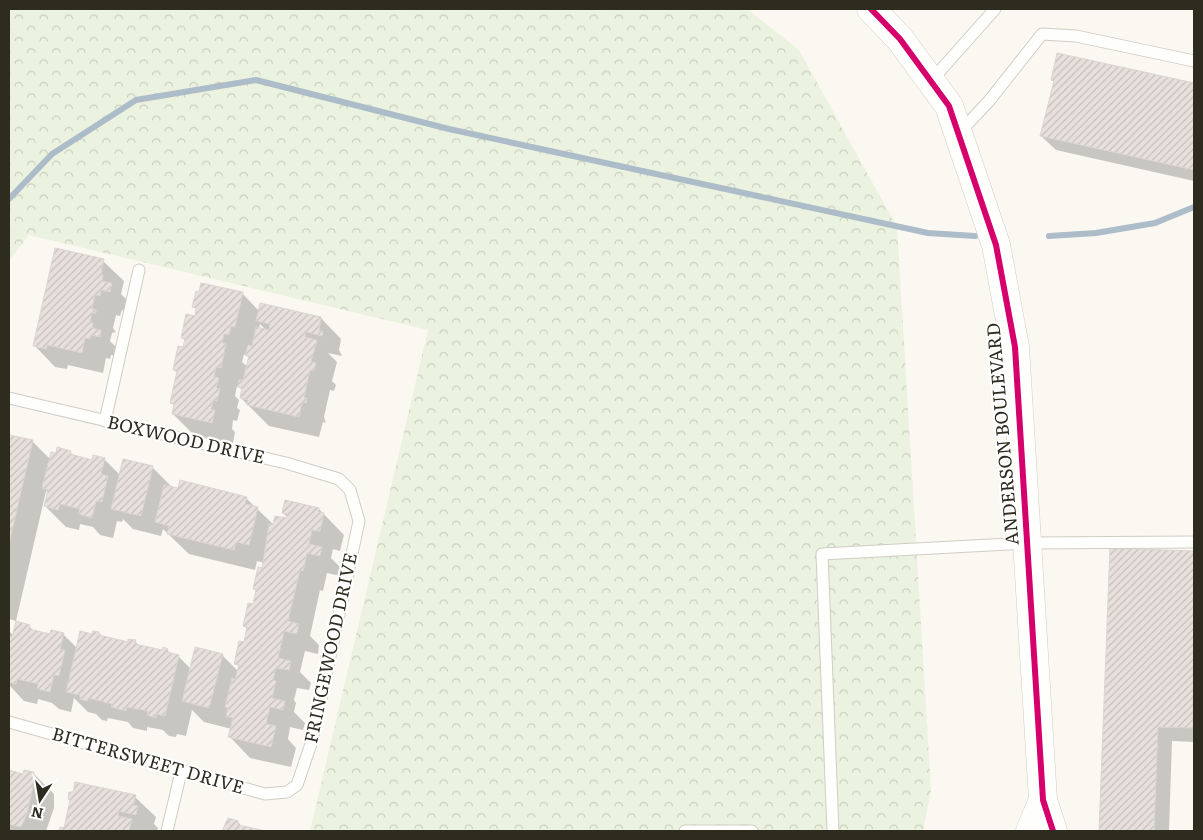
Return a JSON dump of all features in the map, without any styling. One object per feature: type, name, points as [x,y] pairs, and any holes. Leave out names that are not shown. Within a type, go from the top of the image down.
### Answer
[{"type":"street","name":"ANDERSON BOULEVARD","points":[[871,9],[900,39],[949,106],[996,245],[1014,348],[1043,800],[1053,831]]},
{"type":"street","name":"ANDERSON BOULEVARD","points":[[1030,831],[1043,800]]},
{"type":"lane","points":[[931,81],[995,9]]},
{"type":"lane","points":[[959,133],[990,101],[1042,34],[1076,36],[1194,61]]},
{"type":"lane","points":[[105,421],[139,270]]},
{"type":"lane","name":"BOXWOOD DRIVE","points":[[9,398],[286,463],[339,479],[350,490],[352,499]]},
{"type":"lane","name":"FRINGEWOOD DRIVE","points":[[287,792],[297,785],[312,741],[359,521],[352,499]]},
{"type":"lane","points":[[833,831],[822,554],[1027,543],[1194,542]]},
{"type":"lane","name":"BITTERSWEET DRIVE","points":[[9,722],[181,772],[265,794],[287,792]]},
{"type":"lane","points":[[167,831],[181,772]]},
{"type":"lane","points":[[685,831],[752,831]]},
{"type":"green space","points":[[9,9],[747,9],[799,50],[897,227],[931,790],[923,831],[310,831],[428,330],[29,235],[9,261]]},
{"type":"building","points":[[1057,53],[1194,83],[1194,170],[1040,136],[1054,81],[1051,80]]},
{"type":"building","points":[[55,248],[104,259],[101,274],[103,275],[102,281],[112,283],[110,292],[101,290],[100,296],[95,295],[92,309],[96,310],[96,313],[92,313],[90,322],[93,323],[92,328],[101,330],[100,337],[91,335],[90,339],[85,338],[82,353],[47,345],[46,349],[33,346]]},
{"type":"building","points":[[201,283],[243,292],[235,327],[231,326],[229,335],[224,334],[222,343],[226,343],[221,368],[216,367],[214,377],[219,378],[216,388],[220,389],[217,401],[213,400],[211,410],[215,410],[212,423],[172,414],[174,404],[170,403],[177,371],[173,370],[178,346],[183,347],[185,339],[181,338],[186,314],[195,316],[196,308],[192,307],[196,291],[199,292]]},
{"type":"building","points":[[260,303],[321,317],[319,331],[323,331],[322,336],[306,332],[305,337],[317,340],[311,362],[316,363],[314,371],[310,370],[304,398],[307,398],[306,403],[302,402],[299,417],[247,405],[248,400],[240,398],[242,388],[238,387],[239,380],[243,380],[249,356],[245,355],[248,345],[252,346],[256,327],[269,330],[270,324],[256,321]]},
{"type":"building","points":[[9,435],[33,440],[9,544]]},
{"type":"building","points":[[57,447],[71,451],[70,454],[92,460],[93,455],[105,458],[101,474],[108,476],[102,502],[96,501],[92,518],[78,514],[80,509],[60,504],[58,510],[44,506],[48,490],[42,488],[51,452],[56,453]]},
{"type":"building","points":[[123,459],[153,466],[141,516],[111,509]]},
{"type":"building","points":[[180,480],[247,497],[245,504],[258,507],[249,545],[236,542],[234,550],[167,534],[169,526],[155,522],[164,485],[178,488]]},
{"type":"building","points":[[285,500],[319,508],[318,512],[324,513],[320,531],[312,530],[309,544],[322,547],[320,556],[307,553],[303,571],[300,570],[288,621],[299,624],[297,634],[284,631],[278,658],[291,661],[289,670],[276,668],[273,680],[276,681],[272,698],[285,701],[283,710],[270,707],[266,724],[276,726],[271,747],[228,737],[233,718],[226,717],[228,708],[225,707],[232,678],[235,679],[239,665],[234,664],[239,641],[244,642],[247,627],[243,626],[248,603],[253,604],[256,590],[253,589],[258,567],[262,568],[269,524],[273,525],[275,516],[286,518],[287,514],[282,513]]},
{"type":"building","points":[[1110,548],[1194,551],[1193,728],[1158,727],[1154,831],[1099,831]]},
{"type":"building","points":[[16,621],[30,625],[29,629],[50,634],[51,630],[64,633],[60,649],[65,650],[59,676],[54,675],[50,692],[37,689],[38,684],[17,679],[16,684],[9,682],[9,637],[12,637]]},
{"type":"building","points":[[80,631],[92,634],[93,631],[99,632],[99,635],[128,642],[128,639],[136,640],[135,644],[162,650],[163,647],[168,649],[167,652],[179,655],[165,716],[156,714],[156,718],[147,715],[148,711],[127,707],[126,711],[111,707],[112,704],[88,698],[87,701],[80,699],[80,695],[66,692]]},
{"type":"building","points":[[195,647],[223,654],[209,708],[182,701]]},
{"type":"building","points":[[9,770],[23,774],[24,770],[34,772],[27,814],[21,827],[9,824]]},
{"type":"building","points":[[75,782],[136,795],[133,805],[138,806],[136,815],[119,811],[118,816],[132,819],[129,831],[59,831],[60,827],[64,828],[70,800],[68,799],[69,792],[73,792]]},
{"type":"building","points":[[228,818],[238,821],[238,825],[266,831],[222,831]]},
{"type":"waterway","points":[[9,199],[52,154],[136,100],[256,80],[449,129],[928,233],[975,236]]},
{"type":"waterway","points":[[1049,236],[1096,233],[1155,223],[1194,207]]},
{"type":"cycle path","points":[[871,9],[900,39],[949,106],[996,245],[1015,347],[1043,800],[1053,831]]}]
